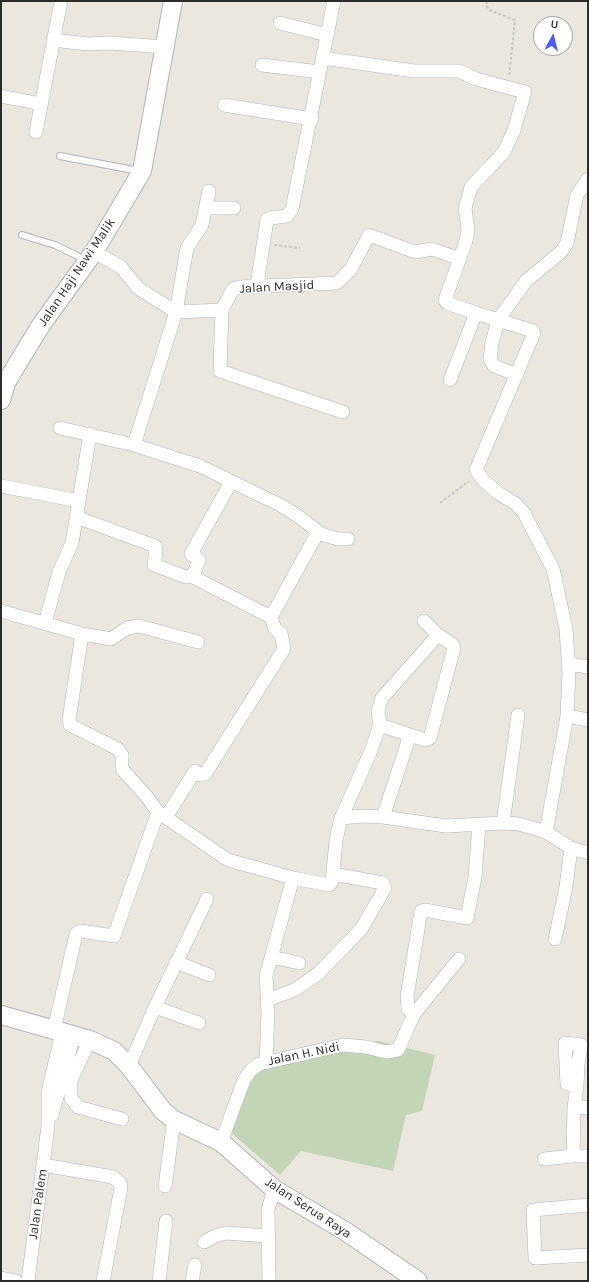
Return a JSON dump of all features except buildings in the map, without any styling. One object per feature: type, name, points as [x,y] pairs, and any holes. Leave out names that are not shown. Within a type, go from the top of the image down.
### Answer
[{"type":"main road","name":"Jalan Haji Nawi Malik","points":[[1,400],[6,383],[41,325],[91,257],[142,171],[173,1]]},
{"type":"main road","name":"Jalan Serua Raya","points":[[2,1019],[70,1035],[114,1051],[129,1066],[159,1105],[174,1120],[221,1142],[274,1189],[345,1231],[418,1281]]},
{"type":"street","points":[[36,132],[61,1]]},
{"type":"street","points":[[258,285],[268,220],[270,218],[287,216],[292,210],[299,171],[312,118],[322,58],[334,1]]},
{"type":"street","points":[[280,23],[327,35]]},
{"type":"street","points":[[53,40],[88,44],[109,43],[165,47]]},
{"type":"street","points":[[322,58],[414,71],[459,71],[476,79],[524,92],[525,94],[514,130],[504,152],[471,187],[466,208],[468,231],[460,259],[445,300],[447,303],[532,331],[534,333],[477,466],[478,474],[498,493],[516,504],[531,523],[553,569],[566,629],[569,664],[568,716],[546,832]]},
{"type":"street","points":[[262,65],[320,72]]},
{"type":"street","points":[[1,96],[41,104]]},
{"type":"street","points":[[224,105],[312,118]]},
{"type":"street","points":[[517,375],[494,366],[490,359],[492,343],[498,320],[526,281],[561,252],[567,243],[577,195],[588,179]]},
{"type":"street","points":[[134,445],[176,312],[187,248],[202,225],[207,208],[209,191]]},
{"type":"street","points":[[207,208],[234,208]]},
{"type":"street","name":"Jalan Masjid","points":[[222,310],[233,289],[258,285],[337,284],[351,269],[369,234],[415,252],[432,248],[460,259]]},
{"type":"street","points":[[91,257],[121,267],[138,288],[176,312],[222,310],[220,371],[343,412]]},
{"type":"street","points":[[450,380],[476,313]]},
{"type":"street","points":[[60,428],[134,445],[200,466],[287,510],[318,532],[338,539],[348,539]]},
{"type":"street","points":[[45,623],[59,572],[72,543],[90,434]]},
{"type":"street","points":[[192,576],[198,560],[191,554],[231,482]]},
{"type":"street","points":[[1,486],[79,501]]},
{"type":"street","points":[[76,517],[155,546],[156,551],[154,565],[186,577],[192,576],[271,617],[275,629],[281,633],[284,649],[205,774],[200,775],[195,771],[162,814],[114,936],[80,930],[76,934],[70,1035],[71,1098],[78,1107],[122,1119]]},
{"type":"street","points":[[271,617],[318,532]]},
{"type":"street","points":[[1,611],[82,634],[111,639],[127,628],[139,626],[198,642]]},
{"type":"street","points":[[380,725],[425,740],[430,738],[454,648],[452,644],[438,636],[424,621]]},
{"type":"street","points":[[82,634],[69,720],[70,725],[121,751],[122,769],[162,814],[228,860],[293,878],[329,885],[332,882],[336,840],[341,818],[370,753],[380,725],[378,711],[382,698],[438,636]]},
{"type":"street","points":[[569,664],[588,667]]},
{"type":"street","points":[[503,823],[518,715]]},
{"type":"street","points":[[568,716],[588,720]]},
{"type":"street","points":[[383,817],[410,736]]},
{"type":"street","points":[[341,818],[362,816],[383,817],[446,826],[503,823],[532,827],[546,832],[571,848],[588,853]]},
{"type":"street","points":[[414,1014],[408,1008],[407,996],[421,911],[425,910],[467,918],[475,877],[478,825]]},
{"type":"street","points":[[555,939],[566,887],[571,848]]},
{"type":"street","points":[[268,1000],[294,990],[319,973],[362,928],[385,888],[383,883],[333,874]]},
{"type":"street","points":[[266,1062],[268,1000],[266,976],[293,878]]},
{"type":"street","points":[[129,1066],[176,962],[207,899]]},
{"type":"street","points":[[271,957],[299,963]]},
{"type":"street","name":"Jalan H. Nidi","points":[[221,1142],[244,1080],[251,1070],[259,1064],[266,1062],[292,1058],[343,1044],[366,1047],[386,1052],[394,1051],[400,1048],[414,1014],[459,959]]},
{"type":"street","points":[[176,962],[210,975]]},
{"type":"street","points":[[155,1007],[199,1023]]},
{"type":"street","name":"Jalan Palem","points":[[28,1281],[53,1094],[70,1035]]},
{"type":"street","points":[[574,1156],[574,1106],[577,1085],[583,1066],[581,1045],[565,1043],[567,1084],[577,1085]]},
{"type":"street","points":[[574,1106],[588,1108]]},
{"type":"street","points":[[165,1186],[174,1120]]},
{"type":"street","points":[[544,1159],[588,1156]]},
{"type":"street","points":[[43,1165],[113,1177],[120,1183],[121,1188],[103,1281]]},
{"type":"street","points":[[269,1281],[268,1210],[274,1189]]},
{"type":"street","points":[[588,1205],[533,1210],[535,1258],[588,1254]]},
{"type":"street","points":[[159,1281],[166,1221]]},
{"type":"street","points":[[204,1242],[215,1236],[226,1233],[268,1236]]},
{"type":"street","points":[[192,1281],[195,1265]]},
{"type":"street","points":[[1,1278],[16,1281]]},
{"type":"lane","points":[[60,156],[142,171]]},
{"type":"lane","points":[[22,234],[91,257]]},
{"type":"path","points":[[487,1],[486,5],[489,10],[515,20],[508,88]]},
{"type":"path","points":[[265,244],[300,248]]},
{"type":"path","points":[[440,503],[478,474]]},
{"type":"green space","points":[[378,1041],[435,1055],[422,1111],[406,1115],[393,1171],[301,1151],[280,1175],[229,1131],[253,1063],[333,1044]]}]
